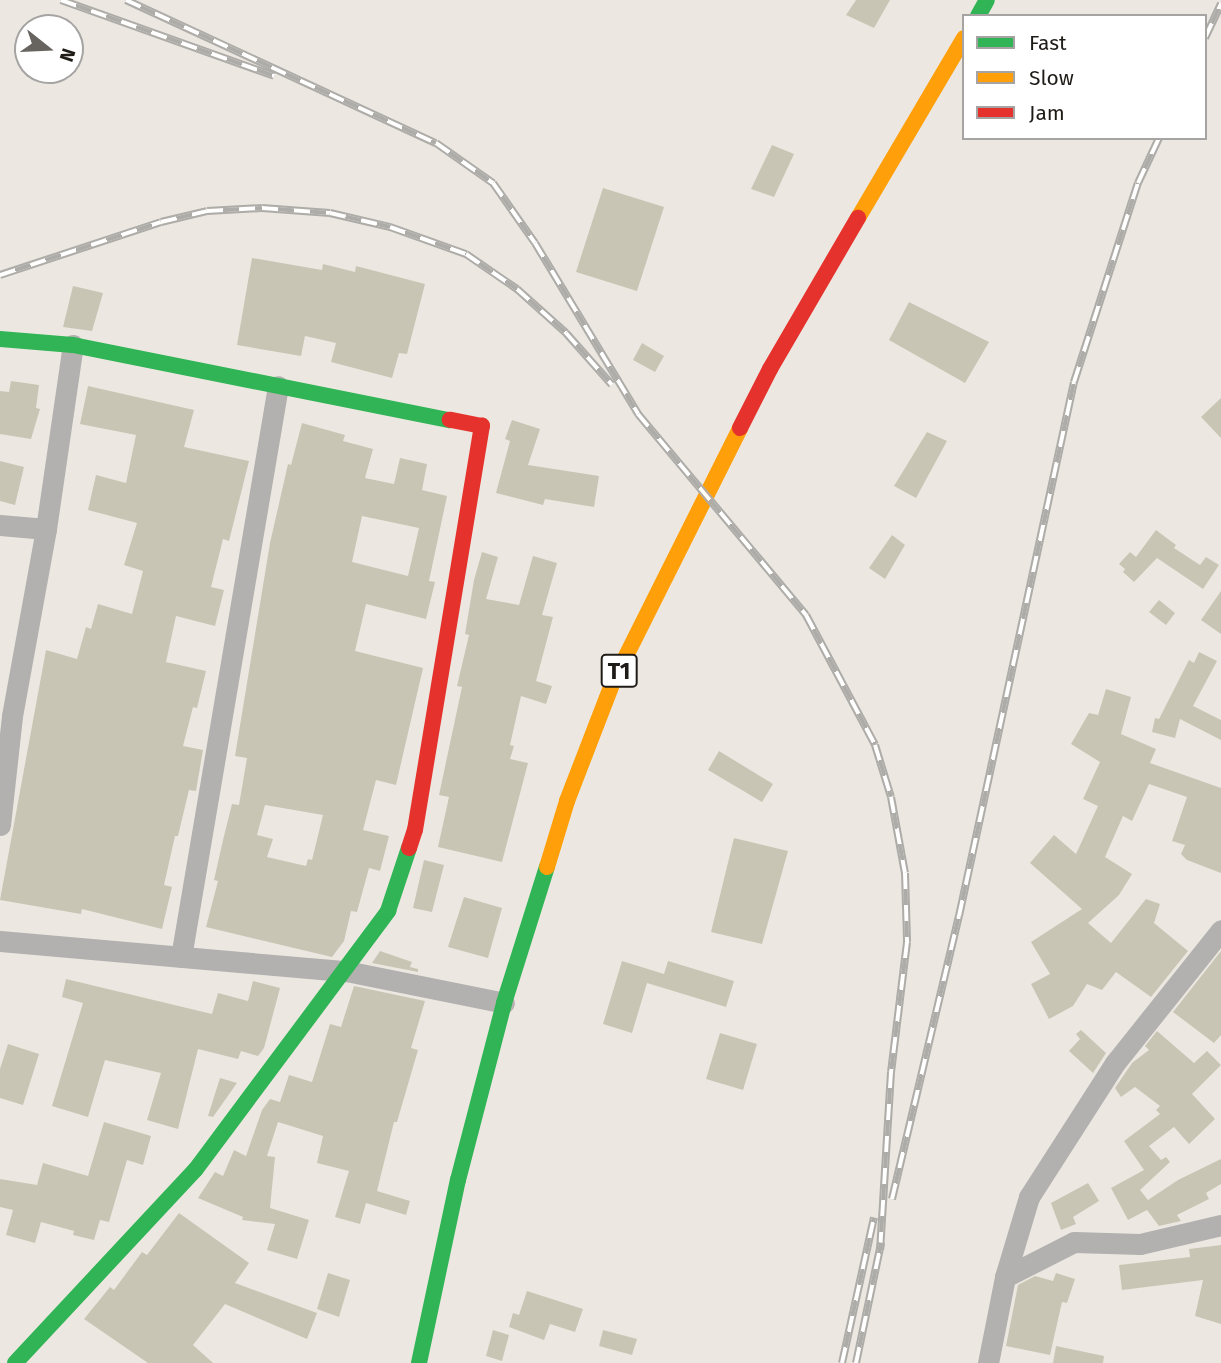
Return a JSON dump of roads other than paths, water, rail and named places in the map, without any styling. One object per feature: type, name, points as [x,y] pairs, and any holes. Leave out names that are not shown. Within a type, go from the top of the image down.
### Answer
[{"type":"main road","name":"T1","points":[[419,1363],[458,1180],[504,1003],[567,802],[613,682],[770,369],[962,41]]},
{"type":"main road","points":[[0,339],[73,345],[482,426],[415,830],[388,911],[346,971],[196,1169],[15,1363]]},
{"type":"street","points":[[0,825],[6,719],[46,530],[73,345]]},
{"type":"street","points":[[181,957],[278,386]]},
{"type":"street","points":[[0,526],[46,530]]},
{"type":"street","points":[[988,1363],[1005,1278],[1029,1197],[1115,1063],[1221,930]]},
{"type":"street","points":[[0,941],[346,971],[504,1003]]},
{"type":"street","points":[[1005,1278],[1074,1242],[1140,1244],[1221,1225]]},
{"type":"railway","points":[[61,0],[274,76]]},
{"type":"railway","points":[[126,0],[436,143],[493,183],[535,243],[638,414],[806,615],[875,745],[891,797],[905,873],[907,942],[891,1072],[880,1250]]},
{"type":"railway","points":[[1207,34],[1221,4]]},
{"type":"railway","points":[[892,1199],[959,916],[1074,382],[1138,183],[1158,140]]},
{"type":"railway","points":[[0,275],[161,222],[207,211],[262,208],[330,213],[390,227],[466,254],[517,289],[566,333],[612,385]]},
{"type":"railway","points":[[842,1363],[874,1217]]},
{"type":"railway","points":[[856,1363],[881,1243]]}]
